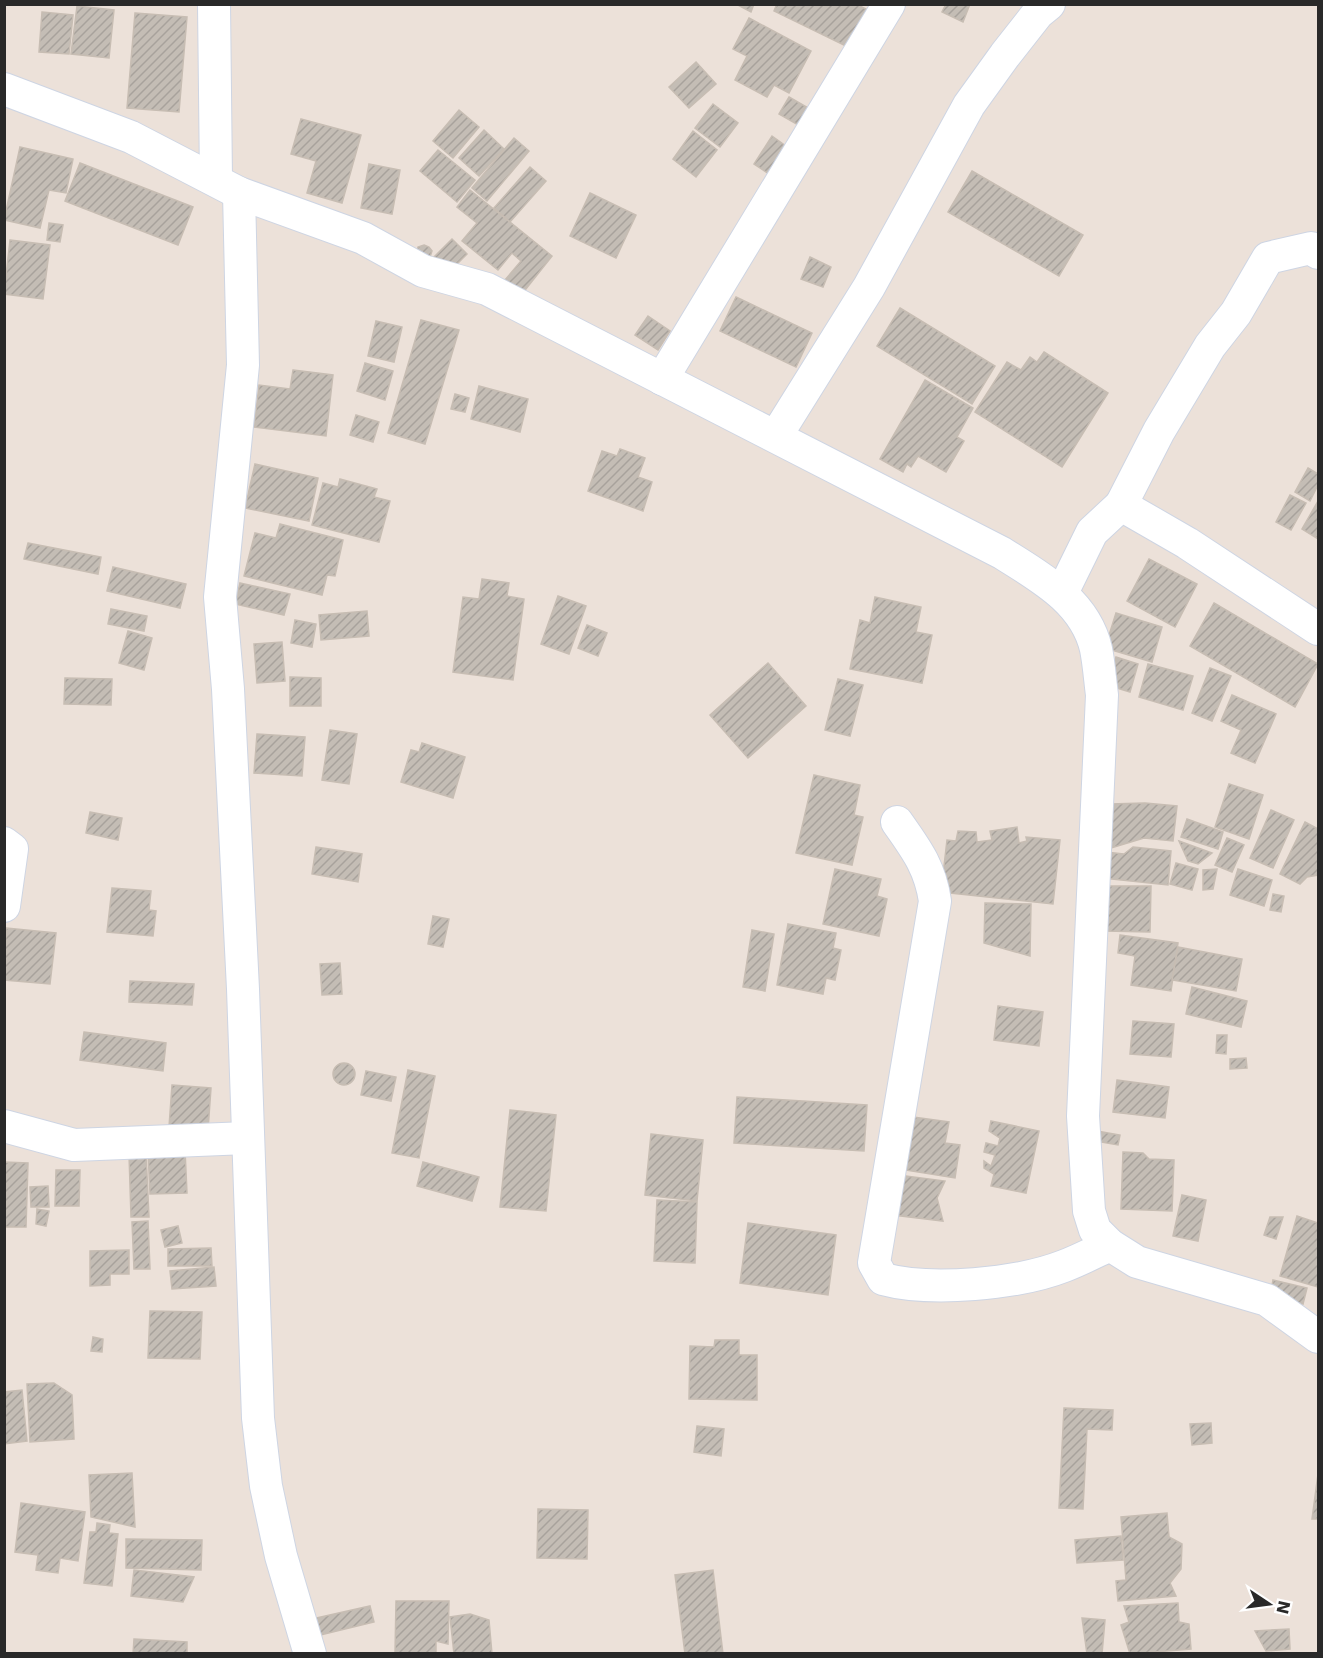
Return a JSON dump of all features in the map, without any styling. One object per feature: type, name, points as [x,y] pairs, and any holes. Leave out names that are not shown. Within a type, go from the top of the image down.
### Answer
[{"type":"street","points":[[214,4],[243,365],[220,597],[235,824],[258,1418],[266,1486],[280,1556],[310,1653]]},
{"type":"street","points":[[662,379],[889,4]]},
{"type":"street","points":[[776,436],[869,287],[969,105],[1005,55],[1049,4]]},
{"type":"street","points":[[4,89],[131,137],[228,187],[363,238],[423,271],[487,289],[1002,553],[1052,584],[1062,593],[1077,609],[1096,647],[1102,695],[1083,1116],[1089,1211],[1095,1230],[1110,1245],[1137,1262],[1267,1300],[1318,1337]]},
{"type":"street","points":[[1062,593],[1092,532],[1121,505],[1159,431],[1268,258],[1311,248],[1318,252]]},
{"type":"street","points":[[1121,505],[1187,543],[1318,629]]},
{"type":"street","points":[[897,822],[922,858],[932,878],[935,901],[875,1245],[874,1263],[883,1278],[907,1285],[1022,1279],[1064,1266],[1110,1245]]},
{"type":"street","points":[[4,843],[12,849],[12,862],[4,906]]},
{"type":"street","points":[[4,1126],[74,1144],[248,1138]]},
{"type":"building","points":[[736,4],[754,4],[751,12]]},
{"type":"building","points":[[777,4],[856,4],[870,11],[852,49],[774,11]]},
{"type":"building","points":[[946,4],[970,4],[963,22],[942,12]]},
{"type":"building","points":[[77,6],[114,10],[109,58],[71,54]]},
{"type":"building","points":[[42,12],[73,15],[69,54],[39,52]]},
{"type":"building","points":[[135,13],[187,17],[179,112],[127,108]]},
{"type":"building","points":[[749,18],[811,51],[789,93],[774,85],[767,97],[735,80],[747,56],[733,49]]},
{"type":"building","points":[[696,62],[716,84],[689,108],[669,87]]},
{"type":"building","points":[[789,97],[810,109],[800,126],[779,114]]},
{"type":"building","points":[[713,104],[738,123],[720,147],[695,128]]},
{"type":"building","points":[[459,110],[479,127],[453,158],[433,141]]},
{"type":"building","points":[[301,119],[361,135],[342,203],[307,193],[316,161],[291,154]]},
{"type":"building","points":[[484,130],[504,149],[479,176],[459,158]]},
{"type":"building","points":[[693,131],[717,150],[696,177],[673,159]]},
{"type":"building","points":[[772,136],[790,149],[772,176],[754,164]]},
{"type":"building","points":[[514,138],[529,151],[487,201],[472,188]]},
{"type":"building","points":[[20,147],[73,159],[66,193],[49,190],[40,228],[4,220]]},
{"type":"building","points":[[438,150],[475,180],[457,202],[420,171]]},
{"type":"building","points":[[80,163],[193,207],[178,245],[65,201]]},
{"type":"building","points":[[369,164],[400,170],[392,214],[361,208]]},
{"type":"building","points":[[530,167],[546,181],[510,222],[494,208]]},
{"type":"building","points":[[972,171],[1083,235],[1059,276],[948,212]]},
{"type":"building","points":[[470,190],[552,256],[522,294],[505,280],[521,261],[512,253],[498,270],[462,241],[477,223],[457,207]]},
{"type":"building","points":[[590,193],[636,215],[616,258],[570,236]]},
{"type":"building","points":[[49,223],[63,225],[60,242],[47,240]]},
{"type":"building","points":[[452,239],[467,254],[447,274],[432,259]]},
{"type":"building","points":[[10,240],[50,245],[43,299],[4,294]]},
{"type":"building","points":[[424,245],[432,251],[430,257],[417,253],[418,247]]},
{"type":"building","points":[[810,257],[831,267],[823,287],[801,279]]},
{"type":"building","points":[[736,297],[812,333],[796,367],[720,331]]},
{"type":"building","points":[[900,308],[995,366],[972,404],[877,346]]},
{"type":"building","points":[[648,316],[670,331],[658,350],[635,335]]},
{"type":"building","points":[[421,320],[459,330],[425,444],[388,433]]},
{"type":"building","points":[[376,321],[402,327],[394,362],[368,356]]},
{"type":"building","points":[[1044,352],[1108,393],[1062,467],[975,412],[1007,362],[1021,370],[1030,357],[1037,362]]},
{"type":"building","points":[[365,363],[393,371],[385,400],[357,391]]},
{"type":"building","points":[[293,370],[333,375],[326,436],[254,427],[259,385],[290,389]]},
{"type":"building","points":[[925,380],[973,408],[957,437],[964,441],[946,472],[918,456],[911,467],[907,464],[903,472],[880,459]]},
{"type":"building","points":[[479,386],[528,399],[520,432],[471,419]]},
{"type":"building","points":[[455,394],[469,398],[465,412],[451,409]]},
{"type":"building","points":[[356,415],[379,422],[373,442],[350,435]]},
{"type":"building","points":[[620,449],[645,458],[638,477],[652,482],[643,511],[588,491],[602,451],[617,456]]},
{"type":"building","points":[[255,464],[318,478],[309,521],[245,508]]},
{"type":"building","points":[[1308,468],[1318,474],[1318,485],[1310,501],[1295,492]]},
{"type":"building","points":[[340,479],[377,489],[374,497],[390,501],[379,542],[312,525],[323,483],[338,487]]},
{"type":"building","points":[[1290,495],[1306,503],[1291,530],[1276,522]]},
{"type":"building","points":[[1318,501],[1318,539],[1302,529]]},
{"type":"building","points":[[280,524],[343,540],[335,576],[327,575],[322,595],[244,576],[255,533],[276,538]]},
{"type":"building","points":[[28,543],[101,557],[98,574],[24,559]]},
{"type":"building","points":[[1149,559],[1197,584],[1175,627],[1127,601]]},
{"type":"building","points":[[113,567],[186,584],[180,608],[107,591]]},
{"type":"building","points":[[482,579],[509,583],[507,596],[524,599],[513,680],[453,672],[463,597],[479,599]]},
{"type":"building","points":[[240,583],[290,594],[284,615],[235,604]]},
{"type":"building","points":[[558,596],[586,606],[569,654],[541,644]]},
{"type":"building","points":[[875,597],[921,607],[916,632],[932,635],[922,683],[850,669],[860,620],[870,623]]},
{"type":"building","points":[[1214,603],[1318,664],[1295,707],[1190,646]]},
{"type":"building","points":[[111,609],[147,616],[144,631],[108,624]]},
{"type":"building","points":[[367,611],[369,636],[321,640],[319,615]]},
{"type":"building","points":[[1116,613],[1162,627],[1152,662],[1105,648]]},
{"type":"building","points":[[295,620],[316,624],[312,647],[291,643]]},
{"type":"building","points":[[587,625],[607,633],[598,656],[578,648]]},
{"type":"building","points":[[128,631],[152,638],[144,670],[119,663]]},
{"type":"building","points":[[282,642],[285,681],[257,683],[254,644]]},
{"type":"building","points":[[1116,657],[1138,664],[1130,692],[1107,685]]},
{"type":"building","points":[[768,663],[806,706],[748,758],[710,715]]},
{"type":"building","points":[[1148,664],[1193,676],[1183,710],[1139,697]]},
{"type":"building","points":[[1210,668],[1231,676],[1212,721],[1192,713]]},
{"type":"building","points":[[290,677],[321,678],[321,706],[290,706]]},
{"type":"building","points":[[65,678],[112,679],[111,705],[64,704]]},
{"type":"building","points":[[838,679],[863,685],[850,736],[825,730]]},
{"type":"building","points":[[1232,695],[1276,714],[1255,763],[1231,753],[1241,730],[1221,721]]},
{"type":"building","points":[[330,730],[357,734],[349,784],[322,780]]},
{"type":"building","points":[[257,734],[305,737],[302,776],[254,773]]},
{"type":"building","points":[[422,743],[465,757],[453,798],[401,782],[411,750],[419,752]]},
{"type":"building","points":[[814,775],[860,785],[854,815],[863,817],[852,865],[796,853]]},
{"type":"building","points":[[1229,784],[1263,795],[1249,839],[1215,827]]},
{"type":"building","points":[[1145,803],[1177,806],[1173,841],[1144,838],[1111,848],[1110,804]]},
{"type":"building","points":[[1271,810],[1294,820],[1273,868],[1250,858]]},
{"type":"building","points":[[90,812],[122,818],[118,840],[86,833]]},
{"type":"building","points":[[1187,819],[1223,832],[1218,849],[1181,837]]},
{"type":"building","points":[[1305,822],[1318,829],[1318,875],[1307,877],[1300,884],[1280,874]]},
{"type":"building","points":[[1017,827],[1019,843],[1027,841],[1026,837],[1060,840],[1053,904],[941,892],[947,840],[956,841],[958,831],[976,832],[977,842],[992,840],[990,831]]},
{"type":"building","points":[[1227,838],[1244,845],[1232,872],[1215,865]]},
{"type":"building","points":[[1179,841],[1212,853],[1198,864],[1188,861]]},
{"type":"building","points":[[316,847],[362,854],[358,882],[312,874]]},
{"type":"building","points":[[1133,847],[1171,851],[1168,885],[1103,878],[1106,852],[1124,854]]},
{"type":"building","points":[[1176,863],[1198,869],[1192,890],[1170,884]]},
{"type":"building","points":[[835,869],[881,879],[877,896],[887,899],[879,936],[823,924]]},
{"type":"building","points":[[1217,869],[1213,889],[1203,890],[1203,870]]},
{"type":"building","points":[[1238,869],[1272,880],[1264,906],[1230,895]]},
{"type":"building","points":[[1106,886],[1151,886],[1150,932],[1105,931]]},
{"type":"building","points":[[112,888],[151,891],[149,910],[156,911],[153,936],[107,932]]},
{"type":"building","points":[[1273,894],[1284,896],[1281,912],[1270,910]]},
{"type":"building","points":[[985,903],[1031,904],[1030,956],[984,943]]},
{"type":"building","points":[[433,916],[449,919],[443,947],[428,944]]},
{"type":"building","points":[[788,924],[836,933],[833,948],[841,950],[835,980],[826,978],[823,994],[777,985]]},
{"type":"building","points":[[6,928],[56,933],[50,984],[4,980]]},
{"type":"building","points":[[752,930],[774,934],[765,991],[743,987]]},
{"type":"building","points":[[1120,935],[1178,943],[1171,991],[1131,985],[1135,956],[1118,953]]},
{"type":"building","points":[[1178,947],[1242,959],[1236,991],[1172,980]]},
{"type":"building","points":[[340,963],[342,994],[322,995],[320,964]]},
{"type":"building","points":[[130,981],[194,984],[192,1005],[129,1002]]},
{"type":"building","points":[[1192,987],[1247,1001],[1241,1027],[1186,1014]]},
{"type":"building","points":[[998,1006],[1043,1012],[1039,1046],[994,1040]]},
{"type":"building","points":[[1133,1021],[1174,1024],[1171,1057],[1130,1054]]},
{"type":"building","points":[[84,1032],[166,1043],[163,1071],[80,1060]]},
{"type":"building","points":[[1217,1035],[1227,1035],[1226,1054],[1216,1053]]},
{"type":"building","points":[[1246,1058],[1247,1068],[1230,1069],[1230,1059]]},
{"type":"building","points":[[344,1063],[352,1066],[355,1074],[352,1082],[344,1085],[336,1082],[333,1074],[336,1066]]},
{"type":"building","points":[[408,1070],[435,1076],[419,1158],[392,1153]]},
{"type":"building","points":[[366,1071],[396,1077],[391,1101],[361,1095]]},
{"type":"building","points":[[1117,1080],[1169,1087],[1165,1118],[1113,1112]]},
{"type":"building","points":[[172,1085],[211,1088],[208,1130],[169,1127]]},
{"type":"building","points":[[737,1097],[867,1105],[864,1151],[734,1143]]},
{"type":"building","points":[[510,1110],[556,1115],[546,1211],[500,1207]]},
{"type":"building","points":[[913,1117],[949,1122],[945,1143],[960,1145],[955,1178],[905,1170]]},
{"type":"building","points":[[991,1121],[1039,1131],[1026,1193],[991,1186],[994,1174],[984,1168],[984,1161],[991,1166],[995,1155],[984,1152],[986,1143],[998,1146],[1000,1138],[989,1131]]},
{"type":"building","points":[[1097,1131],[1120,1135],[1118,1145],[1095,1141]]},
{"type":"building","points":[[651,1134],[703,1140],[697,1201],[645,1195]]},
{"type":"building","points":[[185,1150],[187,1193],[150,1194],[148,1151]]},
{"type":"building","points":[[1123,1152],[1143,1153],[1149,1159],[1174,1160],[1172,1211],[1121,1209]]},
{"type":"building","points":[[146,1153],[149,1217],[131,1217],[129,1154]]},
{"type":"building","points":[[4,1162],[28,1163],[26,1227],[4,1227]]},
{"type":"building","points":[[423,1162],[479,1177],[472,1201],[417,1186]]},
{"type":"building","points":[[56,1170],[80,1170],[79,1206],[55,1206]]},
{"type":"building","points":[[898,1175],[945,1181],[937,1198],[943,1221],[893,1215]]},
{"type":"building","points":[[48,1186],[49,1207],[31,1207],[30,1187]]},
{"type":"building","points":[[1182,1195],[1206,1200],[1198,1241],[1173,1236]]},
{"type":"building","points":[[657,1200],[697,1202],[695,1263],[654,1261]]},
{"type":"building","points":[[37,1209],[49,1211],[46,1226],[36,1224]]},
{"type":"building","points":[[1297,1216],[1318,1223],[1318,1287],[1280,1276]]},
{"type":"building","points":[[1270,1217],[1283,1217],[1276,1239],[1264,1235]]},
{"type":"building","points":[[148,1221],[150,1269],[134,1269],[132,1222]]},
{"type":"building","points":[[748,1223],[836,1235],[828,1295],[740,1283]]},
{"type":"building","points":[[178,1226],[182,1243],[165,1247],[161,1230]]},
{"type":"building","points":[[211,1248],[212,1266],[168,1266],[168,1249]]},
{"type":"building","points":[[129,1250],[129,1274],[110,1274],[110,1285],[90,1286],[90,1251]]},
{"type":"building","points":[[214,1267],[216,1286],[172,1289],[170,1271]]},
{"type":"building","points":[[1273,1280],[1307,1288],[1303,1304],[1270,1296]]},
{"type":"building","points":[[150,1311],[202,1312],[200,1359],[148,1358]]},
{"type":"building","points":[[93,1337],[103,1339],[102,1352],[91,1351]]},
{"type":"building","points":[[715,1340],[739,1340],[739,1355],[757,1355],[757,1400],[689,1399],[690,1346],[714,1347]]},
{"type":"building","points":[[54,1383],[72,1395],[74,1439],[30,1442],[27,1384]]},
{"type":"building","points":[[22,1390],[27,1441],[4,1444],[4,1392]]},
{"type":"building","points":[[1064,1408],[1113,1410],[1112,1430],[1087,1429],[1083,1509],[1059,1508]]},
{"type":"building","points":[[1211,1423],[1212,1443],[1192,1445],[1190,1424]]},
{"type":"building","points":[[697,1426],[724,1429],[721,1456],[694,1452]]},
{"type":"building","points":[[132,1473],[135,1527],[91,1517],[89,1475]]},
{"type":"building","points":[[1318,1474],[1318,1519],[1312,1519]]},
{"type":"building","points":[[21,1503],[85,1512],[78,1561],[60,1558],[58,1573],[36,1570],[38,1555],[15,1552]]},
{"type":"building","points":[[538,1509],[588,1510],[587,1559],[537,1558]]},
{"type":"building","points":[[1167,1513],[1169,1537],[1182,1544],[1181,1569],[1170,1583],[1176,1596],[1118,1601],[1116,1581],[1126,1580],[1121,1517]]},
{"type":"building","points":[[97,1523],[110,1525],[109,1533],[118,1534],[112,1586],[84,1583],[90,1532],[96,1532]]},
{"type":"building","points":[[1121,1536],[1123,1560],[1077,1563],[1075,1540]]},
{"type":"building","points":[[126,1539],[202,1540],[201,1570],[126,1568]]},
{"type":"building","points":[[134,1570],[194,1577],[183,1602],[131,1596]]},
{"type":"building","points":[[713,1570],[723,1654],[685,1654],[675,1575]]},
{"type":"building","points":[[396,1601],[449,1601],[448,1644],[436,1641],[436,1654],[395,1654]]},
{"type":"building","points":[[1178,1603],[1179,1622],[1189,1624],[1191,1649],[1130,1654],[1121,1625],[1129,1622],[1124,1606]]},
{"type":"building","points":[[370,1606],[374,1622],[320,1635],[316,1618]]},
{"type":"building","points":[[470,1614],[489,1620],[492,1654],[454,1654],[450,1617]]},
{"type":"building","points":[[1082,1618],[1105,1620],[1102,1654],[1087,1654]]},
{"type":"building","points":[[1289,1629],[1290,1649],[1266,1651],[1255,1631]]},
{"type":"building","points":[[134,1639],[187,1642],[187,1654],[133,1654]]}]
